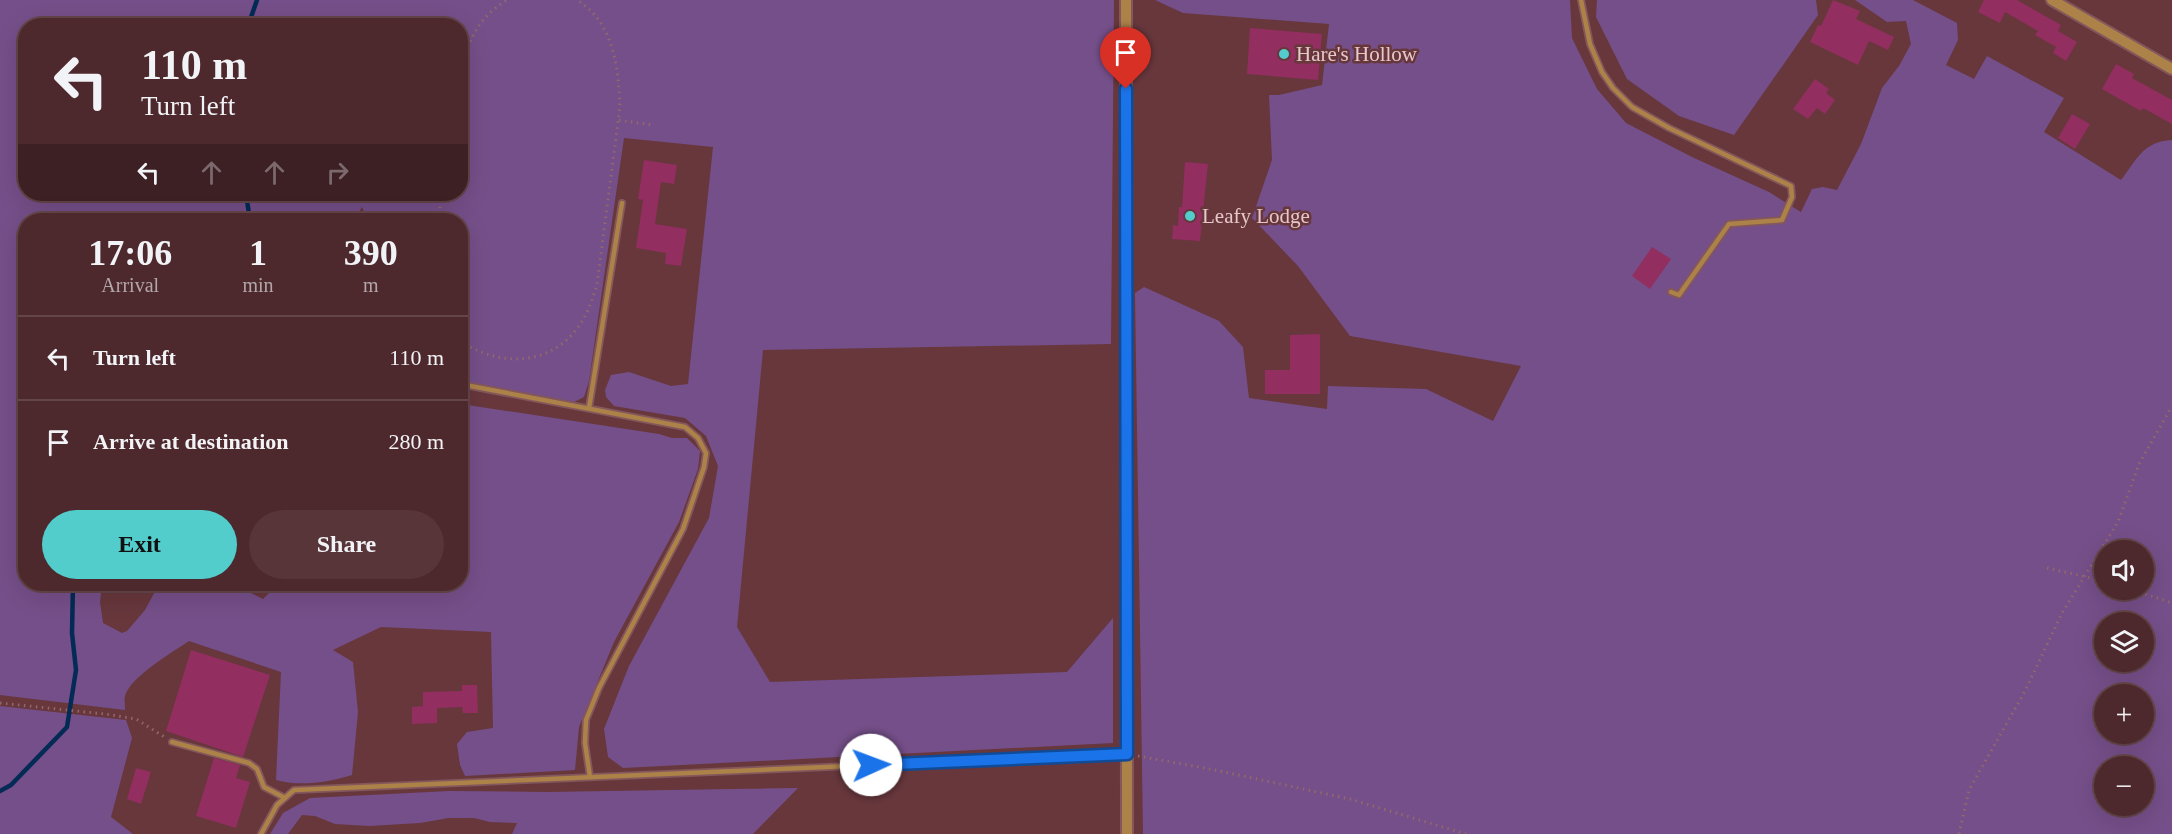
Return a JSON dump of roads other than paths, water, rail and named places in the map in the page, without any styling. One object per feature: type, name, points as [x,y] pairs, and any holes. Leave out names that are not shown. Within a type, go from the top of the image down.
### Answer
[{"type":"street","points":[[1126,0],[1127,834]]},
{"type":"street","points":[[2052,0],[2172,69]]},
{"type":"lane","points":[[1581,0],[1590,44],[1602,72],[1613,88],[1632,107],[1669,128],[1791,186],[1791,197],[1782,220],[1729,224],[1678,295],[1671,292]]},
{"type":"lane","points":[[590,408],[622,203]]},
{"type":"lane","points":[[468,385],[684,427],[698,438],[706,453],[699,486],[683,529],[599,688],[586,720],[585,743],[590,777]]},
{"type":"lane","points":[[172,742],[249,763],[257,770],[264,787],[285,798]]},
{"type":"lane","points":[[261,834],[277,805],[294,789],[1127,754]]},
{"type":"waterway","points":[[251,18],[257,0]]},
{"type":"waterway","points":[[247,201],[249,213]]},
{"type":"waterway","points":[[0,791],[11,785],[67,727],[76,670],[72,633],[73,591]]},
{"type":"place","name":"Hare's Hollow","points":[[1284,54]]},
{"type":"place","name":"Leafy Lodge","points":[[1190,216]]}]
